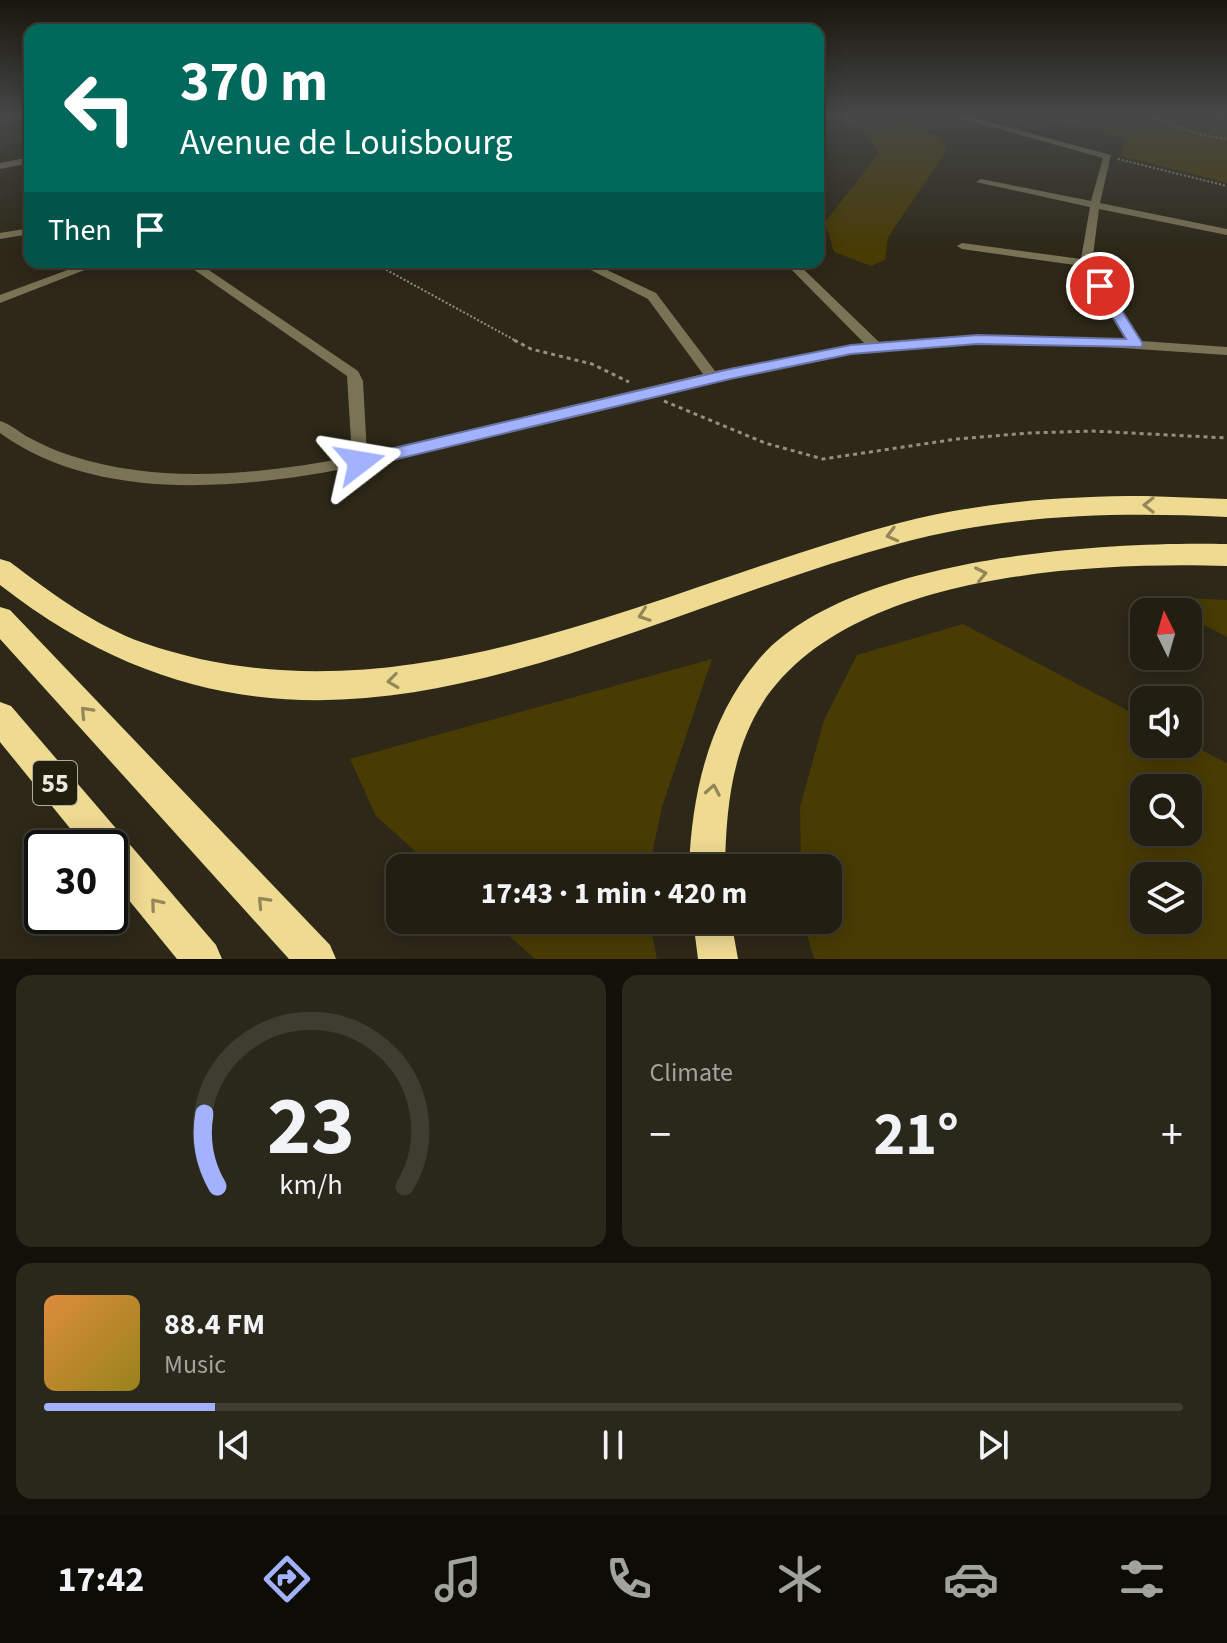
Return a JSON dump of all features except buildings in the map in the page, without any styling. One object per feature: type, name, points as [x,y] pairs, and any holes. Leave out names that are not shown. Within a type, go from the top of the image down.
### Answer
[{"type":"highway","points":[[0,570],[83,626],[161,663],[244,682],[289,686],[352,685],[419,678],[514,657],[858,545],[950,522],[1018,512],[1096,506],[1227,508]]},
{"type":"highway","points":[[708,854],[712,792],[735,720],[775,663],[827,622],[899,594],[1015,567],[1126,555],[1227,555]]},
{"type":"highway","points":[[0,619],[316,959]]},
{"type":"highway","name":"55","points":[[0,717],[94,830]]},
{"type":"highway","name":"55","points":[[128,871],[202,959]]},
{"type":"highway","points":[[714,934],[718,959]]},
{"type":"street","points":[[0,166],[24,161]]},
{"type":"street","points":[[1107,161],[1095,205],[1086,263],[1136,344]]},
{"type":"street","points":[[981,182],[1227,232]]},
{"type":"street","points":[[0,236],[24,232]]},
{"type":"street","points":[[962,246],[1086,263]]},
{"type":"street","points":[[0,299],[83,268]]},
{"type":"street","points":[[198,268],[353,374],[360,462]]},
{"type":"street","points":[[594,268],[652,296],[713,378]]},
{"type":"street","points":[[796,268],[875,346]]},
{"type":"street","points":[[0,426],[32,446],[66,460],[114,471],[166,479],[262,478],[360,462],[805,357],[875,346],[1002,339],[1227,351]]},
{"type":"path","points":[[1128,161],[1227,186]]},
{"type":"path","points":[[383,268],[531,349],[592,364],[631,382]]},
{"type":"path","points":[[660,399],[757,440],[805,457],[823,459],[957,439],[1029,433],[1092,431],[1227,438]]},
{"type":"shaded area","points":[[873,161],[940,161],[888,237],[885,260],[871,266],[834,252],[825,222]]},
{"type":"shaded area","points":[[1140,161],[1227,161],[1227,183]]},
{"type":"shaded area","points":[[1202,599],[1227,600],[1227,637],[1202,624]]},
{"type":"shaded area","points":[[963,624],[1130,712],[1130,758],[1202,758],[1202,750],[1227,763],[1227,959],[814,959],[807,934],[842,934],[842,854],[801,854],[800,807],[824,720],[857,655]]},
{"type":"shaded area","points":[[712,659],[662,807],[652,854],[418,854],[376,816],[350,759]]},
{"type":"shaded area","points":[[507,934],[652,934],[657,959],[535,959]]},
{"type":"route","points":[[360,462],[730,374],[851,349],[977,339],[1136,344],[1100,286]]}]
